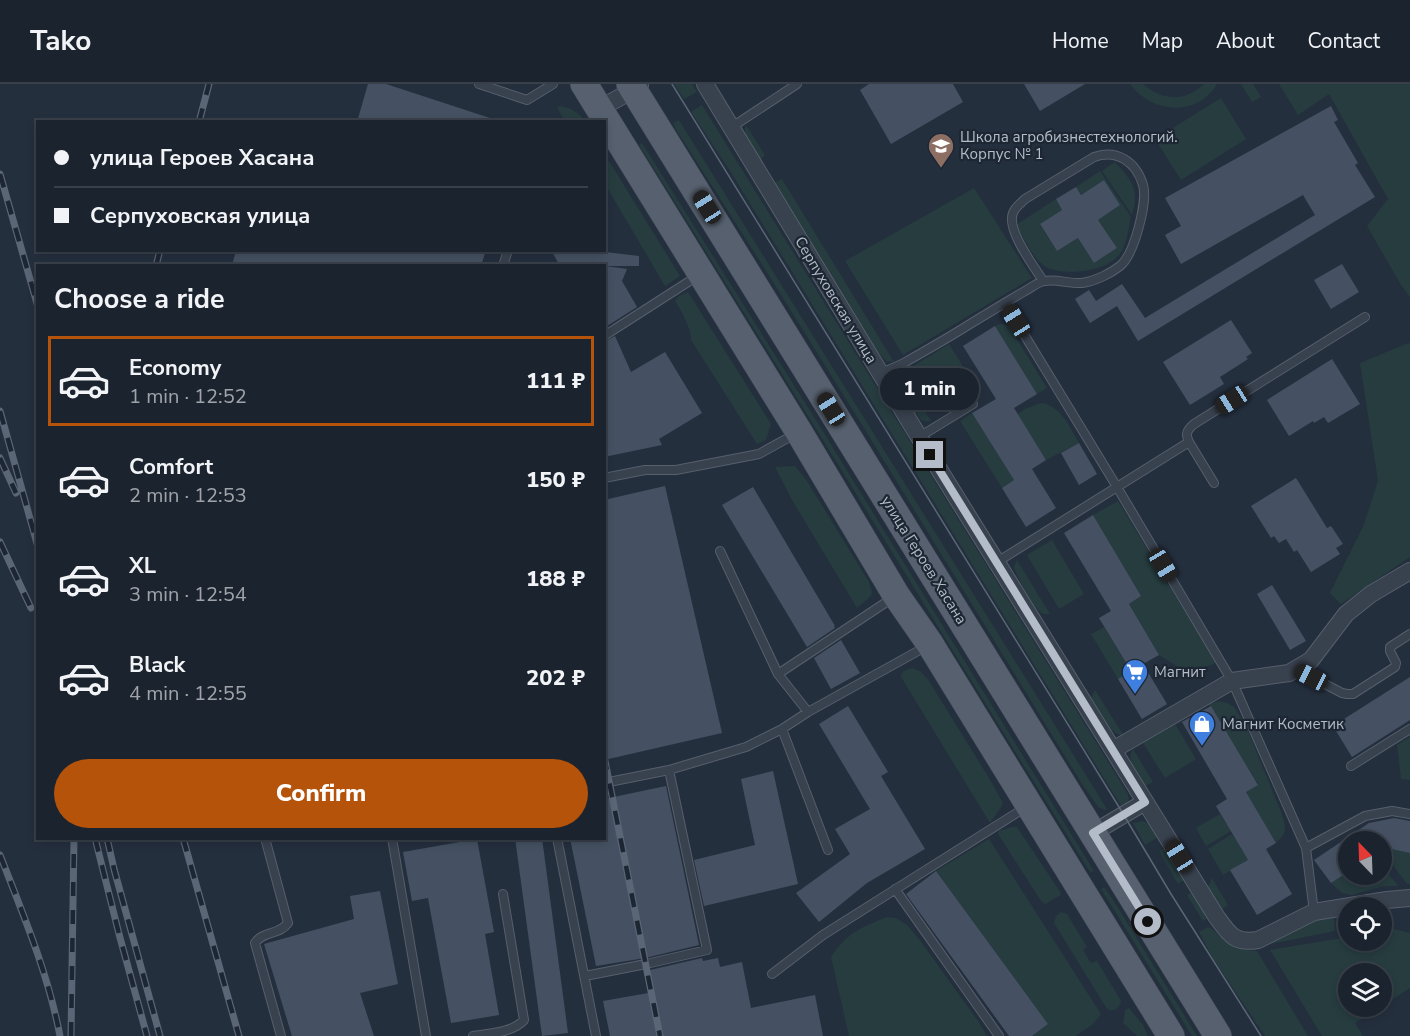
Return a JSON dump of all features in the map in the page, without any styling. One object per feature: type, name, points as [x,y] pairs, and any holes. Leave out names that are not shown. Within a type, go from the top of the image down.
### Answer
[{"type":"main road","points":[[584,84],[606,120]]},
{"type":"main road","name":"улица Героев Хасана","points":[[636,86],[1218,1036]]},
{"type":"main road","points":[[606,120],[799,432],[896,595],[930,644],[1171,1036]]},
{"type":"street","name":"Серпуховская улица","points":[[705,84],[919,437],[1216,916],[1232,936],[1243,941],[1258,939],[1314,912],[1410,898]]},
{"type":"street","points":[[599,109],[636,86]]},
{"type":"street","points":[[1113,750],[1232,681],[1289,673],[1296,669],[1311,660],[1346,614],[1371,594],[1410,572]]},
{"type":"street","points":[[1093,833],[1145,802]]},
{"type":"lane","points":[[479,84],[527,100],[553,84]]},
{"type":"lane","points":[[732,127],[797,84]]},
{"type":"lane","points":[[881,373],[902,364],[1043,280],[1082,283],[1108,274],[1125,261],[1135,240],[1144,191],[1135,169],[1125,159],[1111,154],[1094,157],[1017,206],[1012,214],[1012,228],[1043,280]]},
{"type":"lane","points":[[606,335],[701,273]]},
{"type":"lane","points":[[1005,303],[1232,681],[1306,848],[1314,912]]},
{"type":"lane","points":[[1214,483],[1186,436],[1188,429],[1365,317]]},
{"type":"lane","points":[[919,437],[973,404]]},
{"type":"lane","points":[[606,478],[645,470],[676,470],[759,454],[799,432]]},
{"type":"lane","points":[[997,562],[1189,442]]},
{"type":"lane","points":[[720,551],[778,675],[808,712]]},
{"type":"lane","points":[[778,675],[896,595]]},
{"type":"lane","points":[[1296,669],[1342,693],[1353,694],[1395,666],[1390,648],[1410,634]]},
{"type":"lane","points":[[606,783],[669,770],[746,747],[782,729],[930,644]]},
{"type":"lane","points":[[782,729],[828,850]]},
{"type":"lane","points":[[1351,766],[1410,729]]},
{"type":"lane","points":[[585,976],[707,950],[669,770]]},
{"type":"lane","points":[[772,974],[823,935],[1029,806]]},
{"type":"lane","points":[[1306,848],[1365,816],[1392,811],[1410,814]]},
{"type":"lane","points":[[266,840],[288,923],[286,927],[257,939],[255,943],[280,1036]]},
{"type":"lane","points":[[392,840],[426,1036]]},
{"type":"lane","points":[[557,840],[596,1036]]},
{"type":"lane","points":[[895,889],[999,1036]]},
{"type":"lane","points":[[472,1036],[509,1030],[519,1026],[524,1020],[503,894]]},
{"type":"green space","points":[[674,84],[692,84],[697,92],[684,99]]},
{"type":"green space","points":[[1130,84],[1143,84],[1158,94],[1174,97],[1189,94],[1204,84],[1217,84],[1198,102],[1186,107],[1174,108],[1150,101]]},
{"type":"green space","points":[[1241,84],[1253,84],[1261,97],[1252,102]]},
{"type":"green space","points":[[1279,84],[1410,84],[1410,297],[1367,226],[1388,199],[1329,94],[1298,115]]},
{"type":"green space","points":[[1221,98],[1246,139],[1181,180],[1155,139]]},
{"type":"green space","points":[[702,105],[1128,794],[1128,803],[1125,808],[1123,809],[730,171],[691,112]]},
{"type":"green space","points":[[560,106],[574,111],[584,120],[564,120],[557,108]]},
{"type":"green space","points":[[679,120],[1107,809],[1098,807],[1082,784],[864,428],[675,128],[673,123]]},
{"type":"green space","points":[[746,125],[765,155],[761,159],[757,157],[748,142],[745,134]]},
{"type":"green space","points":[[642,143],[1094,871],[1090,872],[639,145]]},
{"type":"green space","points":[[609,161],[680,276],[665,286],[606,186],[606,163]]},
{"type":"green space","points":[[1115,162],[1130,180],[1135,192],[1132,215],[1102,171]]},
{"type":"green space","points":[[1100,171],[1131,217],[1123,249],[1109,263],[1088,270],[1065,272],[1046,267],[1033,254],[1016,225],[1056,199],[1062,210],[1040,225],[1057,251],[1078,238],[1094,263],[1117,248],[1098,220],[1120,205],[1104,180],[1081,195],[1076,187]]},
{"type":"green space","points":[[782,179],[894,362],[886,361],[878,352],[773,183]]},
{"type":"green space","points":[[974,188],[1032,278],[903,355],[845,261]]},
{"type":"green space","points":[[688,292],[771,424],[766,440],[757,444],[691,340],[688,325],[675,301],[679,296]]},
{"type":"green space","points":[[1000,324],[1009,326],[1047,388],[1037,394],[995,326]]},
{"type":"green space","points":[[1410,343],[1410,557],[1341,604],[1330,593],[1363,527],[1378,481],[1360,363]]},
{"type":"green space","points":[[949,344],[976,387],[939,411],[912,367]]},
{"type":"green space","points":[[903,375],[931,421],[921,420],[901,389],[899,381]]},
{"type":"green space","points":[[1041,403],[1054,408],[1059,413],[1079,443],[1046,460],[1022,422],[1012,418],[1025,409]]},
{"type":"green space","points":[[972,413],[1014,480],[1002,488],[960,421]]},
{"type":"green space","points":[[795,466],[807,481],[869,582],[871,596],[857,608],[792,500],[775,467]]},
{"type":"green space","points":[[1118,501],[1216,663],[1188,673],[1159,655],[1129,604],[1141,596],[1093,515]]},
{"type":"green space","points":[[1052,540],[1084,594],[1059,609],[1027,555]]},
{"type":"green space","points":[[1017,560],[1050,614],[1040,612],[1030,598],[1014,567]]},
{"type":"green space","points":[[1104,627],[1131,671],[1118,679],[1091,634]]},
{"type":"green space","points":[[912,668],[920,671],[927,678],[1003,803],[990,823],[901,677],[904,671]]},
{"type":"green space","points":[[1095,690],[1124,736],[1109,727],[1101,715],[1091,698]]},
{"type":"green space","points":[[1220,701],[1234,707],[1246,726],[1281,812],[1285,829],[1283,836],[1276,843],[1246,792],[1258,784],[1209,704]]},
{"type":"green space","points":[[1175,724],[1196,759],[1165,778],[1143,743]]},
{"type":"green space","points":[[1410,737],[1410,780],[1401,779],[1397,745]]},
{"type":"green space","points":[[1133,749],[1153,782],[1145,786],[1131,763]]},
{"type":"green space","points":[[1220,814],[1231,831],[1206,846],[1196,828]]},
{"type":"green space","points":[[1142,821],[1150,825],[1160,836],[1145,845],[1133,823]]},
{"type":"green space","points":[[1017,827],[1061,895],[1045,904],[1041,901],[998,834],[999,831]]},
{"type":"green space","points":[[1232,834],[1248,860],[1223,875],[1208,849]]},
{"type":"green space","points":[[989,839],[1101,1014],[1093,1024],[1076,1036],[1032,1036],[1048,1024],[936,871]]},
{"type":"green space","points":[[1166,847],[1185,879],[1178,884],[1159,851]]},
{"type":"green space","points":[[1392,849],[1410,853],[1410,884],[1407,884],[1392,864]]},
{"type":"green space","points":[[1212,878],[1228,905],[1222,909],[1208,887]]},
{"type":"green space","points":[[1338,878],[1338,885],[1392,885],[1392,878],[1398,886],[1384,886],[1352,895],[1342,893],[1331,883]]},
{"type":"green space","points":[[1104,887],[1197,1036],[1192,1036],[1101,889]]},
{"type":"green space","points":[[1193,892],[1209,917],[1203,921],[1187,895]]},
{"type":"green space","points":[[1061,912],[1067,914],[1087,947],[1083,950],[1091,963],[1097,961],[1121,1001],[1116,1009],[1107,1009],[1054,923],[1056,916]]},
{"type":"green space","points":[[1334,915],[1335,931],[1270,944],[1274,939],[1312,919]]},
{"type":"green space","points":[[887,917],[896,918],[907,925],[919,939],[987,1036],[849,1036],[831,957],[849,936]]},
{"type":"green space","points":[[1208,927],[1232,945],[1257,951],[1308,1036],[1265,1036],[1214,960],[1199,932]]},
{"type":"green space","points":[[1392,929],[1410,933],[1410,988],[1392,1000],[1392,963],[1338,963],[1338,1017],[1365,1017],[1355,1023],[1363,1036],[1322,1036],[1270,950],[1338,939],[1338,951],[1392,951]]},
{"type":"green space","points":[[1129,1008],[1143,1025],[1148,1036],[1137,1036],[1123,1023],[1125,1010]]},
{"type":"building","points":[[368,84],[386,84],[493,119],[493,120],[358,120]]},
{"type":"building","points":[[869,84],[953,84],[963,102],[891,144],[860,90]]},
{"type":"building","points":[[1024,84],[1085,84],[1040,111]]},
{"type":"building","points":[[1331,106],[1338,120],[1334,122],[1358,163],[1355,165],[1375,197],[1138,341],[1117,306],[1090,323],[1075,299],[1089,290],[1096,301],[1122,284],[1145,318],[1315,215],[1303,195],[1181,264],[1165,235],[1181,226],[1165,198]]},
{"type":"building","points":[[1104,180],[1120,205],[1098,220],[1117,248],[1094,263],[1078,238],[1057,251],[1040,224],[1062,210],[1056,199],[1076,187],[1081,195]]},
{"type":"building","points":[[236,252],[485,252],[482,264],[232,264]]},
{"type":"building","points":[[552,252],[605,252],[639,256],[639,266],[559,264]]},
{"type":"building","points":[[1342,264],[1359,292],[1331,309],[1314,280]]},
{"type":"building","points":[[606,266],[627,269],[622,281],[637,307],[606,327]]},
{"type":"building","points":[[1231,320],[1252,353],[1246,357],[1248,359],[1220,377],[1224,384],[1190,405],[1163,362]]},
{"type":"building","points":[[995,326],[1037,394],[1014,408],[1046,460],[1032,469],[1056,508],[1026,527],[1002,488],[1014,480],[972,413],[996,399],[963,346]]},
{"type":"building","points":[[615,336],[631,372],[665,352],[702,413],[659,439],[662,445],[606,457],[606,341]]},
{"type":"building","points":[[1332,359],[1360,404],[1328,423],[1324,417],[1289,436],[1267,400]]},
{"type":"building","points":[[1079,443],[1097,474],[1079,485],[1061,453]]},
{"type":"building","points":[[1296,478],[1327,528],[1331,526],[1343,544],[1336,548],[1340,554],[1311,572],[1297,550],[1294,552],[1286,539],[1279,543],[1274,536],[1271,538],[1251,506]]},
{"type":"building","points":[[665,486],[722,733],[606,760],[606,500]]},
{"type":"building","points":[[753,487],[835,626],[807,647],[722,505]]},
{"type":"building","points":[[1093,515],[1141,596],[1129,604],[1159,655],[1143,664],[1167,704],[1142,719],[1118,679],[1131,671],[1099,618],[1111,611],[1064,533]]},
{"type":"building","points":[[1272,585],[1306,641],[1290,650],[1257,594]]},
{"type":"building","points":[[841,640],[860,673],[831,689],[814,658]]},
{"type":"building","points":[[1410,677],[1410,720],[1352,757],[1333,726]]},
{"type":"building","points":[[848,706],[888,772],[881,776],[925,849],[867,883],[819,922],[796,893],[850,854],[835,829],[870,809],[819,724]]},
{"type":"building","points":[[1211,706],[1258,785],[1246,792],[1276,843],[1266,849],[1292,894],[1257,915],[1230,870],[1248,860],[1216,806],[1227,799],[1182,722]]},
{"type":"building","points":[[773,771],[798,884],[704,906],[694,860],[755,845],[741,779]]},
{"type":"building","points":[[666,786],[699,945],[645,958],[596,966],[570,840],[606,840],[606,799]]},
{"type":"building","points":[[1394,818],[1410,821],[1410,853],[1392,849],[1392,831],[1357,831],[1369,823]]},
{"type":"building","points":[[477,840],[494,932],[485,934],[499,1015],[451,1023],[428,898],[412,901],[403,852]]},
{"type":"building","points":[[515,840],[542,840],[568,1033],[542,1036]]},
{"type":"building","points":[[1338,844],[1338,878],[1331,883],[1314,860]]},
{"type":"building","points":[[936,871],[1048,1024],[1032,1036],[1009,1036],[906,894]]},
{"type":"building","points":[[380,891],[398,984],[360,993],[374,1036],[292,1036],[264,944],[354,919],[350,896]]},
{"type":"building","points":[[702,958],[703,961],[718,958],[720,967],[742,962],[751,1008],[815,995],[823,1036],[610,1036],[603,1001],[654,992],[650,970]]},
{"type":"tram line","points":[[672,84],[1171,894],[1261,1036]]},
{"type":"railway","points":[[200,120],[209,84]]},
{"type":"railway","points":[[0,174],[36,300]]},
{"type":"railway","points":[[156,264],[160,252]]},
{"type":"railway","points":[[0,411],[36,540]]},
{"type":"railway","points":[[0,458],[16,493]]},
{"type":"railway","points":[[0,542],[31,608]]},
{"type":"railway","points":[[606,766],[660,1036]]},
{"type":"railway","points":[[71,1036],[74,840]]},
{"type":"railway","points":[[96,840],[147,1036]]},
{"type":"railway","points":[[107,840],[160,1036]]},
{"type":"railway","points":[[184,840],[239,1036]]},
{"type":"railway","points":[[0,855],[42,967],[60,1036]]},
{"type":"place","name":"Школа агробизнестехнологий. Корпус № 1","points":[[941,169]]},
{"type":"place","name":"Магнит","points":[[1135,695]]},
{"type":"place","name":"Магнит Косметик","points":[[1202,747]]},
{"type":"route","points":[[930,455],[1145,802],[1093,833],[1148,922]]}]
